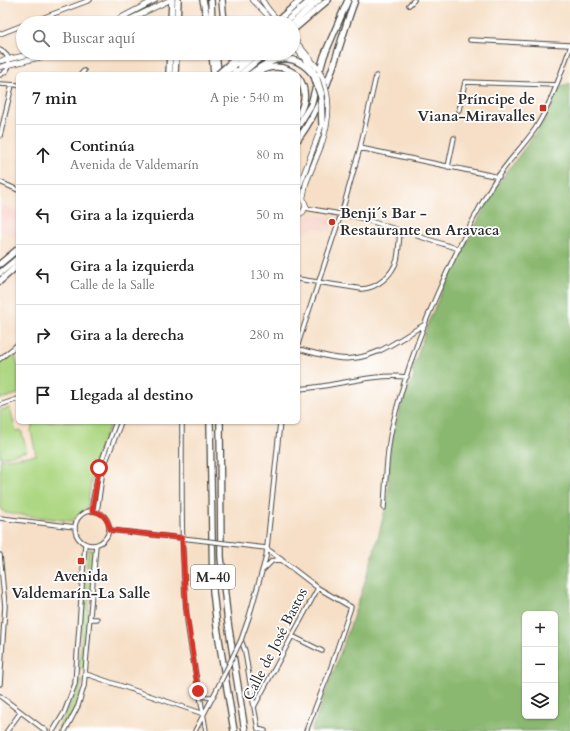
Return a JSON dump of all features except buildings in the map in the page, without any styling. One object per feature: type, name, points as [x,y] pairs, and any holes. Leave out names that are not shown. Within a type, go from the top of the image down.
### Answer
[{"type":"highway","points":[[171,0],[171,16]]},
{"type":"highway","points":[[178,0],[178,16]]},
{"type":"highway","points":[[203,0],[206,16]]},
{"type":"highway","points":[[211,0],[212,16]]},
{"type":"highway","points":[[222,0],[223,16]]},
{"type":"highway","points":[[292,16],[311,0]]},
{"type":"highway","points":[[300,16],[320,0]]},
{"type":"highway","points":[[300,24],[328,0]]},
{"type":"highway","points":[[300,122],[310,105],[324,56],[348,0]]},
{"type":"highway","points":[[300,136],[312,118],[324,94],[355,0]]},
{"type":"highway","points":[[283,16],[299,1]]},
{"type":"highway","points":[[169,72],[170,60]]},
{"type":"highway","points":[[175,72],[176,60]]},
{"type":"highway","points":[[213,60],[214,72]]},
{"type":"highway","points":[[217,60],[218,72]]},
{"type":"highway","points":[[231,60],[235,72]]},
{"type":"highway","points":[[236,72],[249,60]]},
{"type":"highway","points":[[237,72],[255,60]]},
{"type":"highway","points":[[254,72],[267,62],[273,60]]},
{"type":"highway","points":[[293,60],[316,73],[321,97],[322,125]]},
{"type":"highway","points":[[221,72],[236,61]]},
{"type":"highway","points":[[226,72],[236,61]]},
{"type":"highway","points":[[260,72],[274,66],[286,68],[292,72]]},
{"type":"highway","points":[[300,81],[305,98],[300,110]]},
{"type":"highway","points":[[0,264],[16,251]]},
{"type":"highway","points":[[0,273],[16,260]]},
{"type":"highway","points":[[0,281],[16,267]]},
{"type":"highway","points":[[0,286],[16,272]]},
{"type":"highway","name":"M-40","points":[[209,424],[213,591],[217,627],[234,731]]},
{"type":"highway","name":"M-40","points":[[220,424],[222,557],[228,624],[245,731]]},
{"type":"main road","points":[[124,16],[154,0]]},
{"type":"main road","points":[[136,16],[171,0]]},
{"type":"main road","points":[[253,0],[273,16]]},
{"type":"main road","points":[[262,0],[271,16]]},
{"type":"main road","points":[[300,48],[325,84],[329,105],[327,126],[306,183],[304,198],[306,208],[300,214]]},
{"type":"main road","points":[[300,50],[305,55]]},
{"type":"main road","points":[[0,61],[16,57]]},
{"type":"main road","points":[[0,67],[30,60]]},
{"type":"main road","points":[[300,185],[322,125]]},
{"type":"main road","points":[[300,196],[304,198]]},
{"type":"street","points":[[48,16],[90,0]]},
{"type":"street","points":[[409,5],[414,0]]},
{"type":"street","points":[[0,34],[16,28]]},
{"type":"street","points":[[470,40],[570,45]]},
{"type":"street","points":[[384,508],[388,450],[392,426],[425,324],[459,249],[492,185],[534,129],[557,85],[570,48]]},
{"type":"street","points":[[0,50],[5,53],[9,59],[10,65],[6,72],[0,75]]},
{"type":"street","points":[[300,338],[342,214],[360,148],[376,76]]},
{"type":"street","points":[[459,110],[465,82],[557,85]]},
{"type":"street","points":[[0,84],[16,85]]},
{"type":"street","points":[[0,136],[12,84]]},
{"type":"street","points":[[448,167],[454,138]]},
{"type":"street","points":[[360,148],[499,177]]},
{"type":"street","points":[[0,182],[16,189]]},
{"type":"street","points":[[306,208],[342,214],[459,249]]},
{"type":"street","points":[[300,279],[362,289],[372,289],[378,286],[396,260],[400,231]]},
{"type":"street","points":[[300,349],[338,358],[367,356],[376,353],[425,324]]},
{"type":"street","points":[[0,359],[16,346]]},
{"type":"street","points":[[300,388],[320,388],[367,379],[407,377]]},
{"type":"street","points":[[0,405],[16,400]]},
{"type":"street","points":[[92,511],[99,468],[115,424]]},
{"type":"street","points":[[98,512],[103,469],[120,424]]},
{"type":"street","points":[[182,424],[182,538],[186,608],[198,691],[204,714],[206,731]]},
{"type":"street","points":[[195,731],[241,640],[262,572],[280,424]]},
{"type":"street","points":[[92,511],[98,512],[108,521],[110,530],[107,538],[96,545],[85,544],[76,535],[75,527],[80,517],[92,511]]},
{"type":"street","points":[[0,518],[75,527]]},
{"type":"street","points":[[110,530],[266,548],[318,588],[349,604],[352,610],[306,731]]},
{"type":"street","points":[[53,731],[64,713],[75,684],[85,544]]},
{"type":"street","points":[[65,731],[78,706],[86,674],[96,545]]},
{"type":"street","points":[[0,555],[5,606],[0,684]]},
{"type":"street","points":[[262,572],[268,564],[281,559]]},
{"type":"street","name":"Calle de José Bastos","points":[[265,731],[258,728],[254,707],[318,588]]},
{"type":"street","points":[[90,619],[97,619]]},
{"type":"street","points":[[292,636],[322,651]]},
{"type":"street","points":[[241,640],[245,652],[254,707]]},
{"type":"street","points":[[86,674],[204,714]]},
{"type":"street","points":[[198,691],[202,696],[213,697]]},
{"type":"street","points":[[0,696],[20,713],[46,731]]},
{"type":"street","points":[[7,731],[20,713]]},
{"type":"shaded area","points":[[0,203],[16,211],[16,238],[0,230]]},
{"type":"shaded area","points":[[312,214],[334,218],[330,231],[315,228],[300,236],[300,221]]},
{"type":"green space","points":[[570,83],[570,731],[311,731],[362,592],[371,563],[386,506],[390,451],[393,434],[409,384],[412,382],[414,375],[412,372],[428,323],[442,291],[493,191],[542,124],[558,89]]},
{"type":"green space","points":[[14,353],[16,360],[16,395],[0,399],[0,364]]},
{"type":"green space","points":[[10,408],[16,431],[21,430],[27,451],[0,458],[0,410]]},
{"type":"green space","points":[[33,424],[110,424],[97,454],[87,509],[71,521],[6,513],[0,509],[0,460],[36,455],[31,431]]},
{"type":"green space","points":[[88,549],[93,550],[84,669],[81,670],[79,668]]},
{"type":"green space","points":[[78,680],[81,680],[82,682],[77,701],[62,730],[58,727],[69,709]]},
{"type":"place","name":"Príncipe de Viana-Miravalles","points":[[543,108]]},
{"type":"place","name":"Benji´s Bar - Restaurante en Aravaca","points":[[332,222]]},
{"type":"place","name":"Avenida Valdemarín-La Salle","points":[[81,561]]},
{"type":"route","points":[[99,468],[92,511],[103,515],[108,521],[110,530],[182,538],[186,608],[190,646],[198,691]]}]
